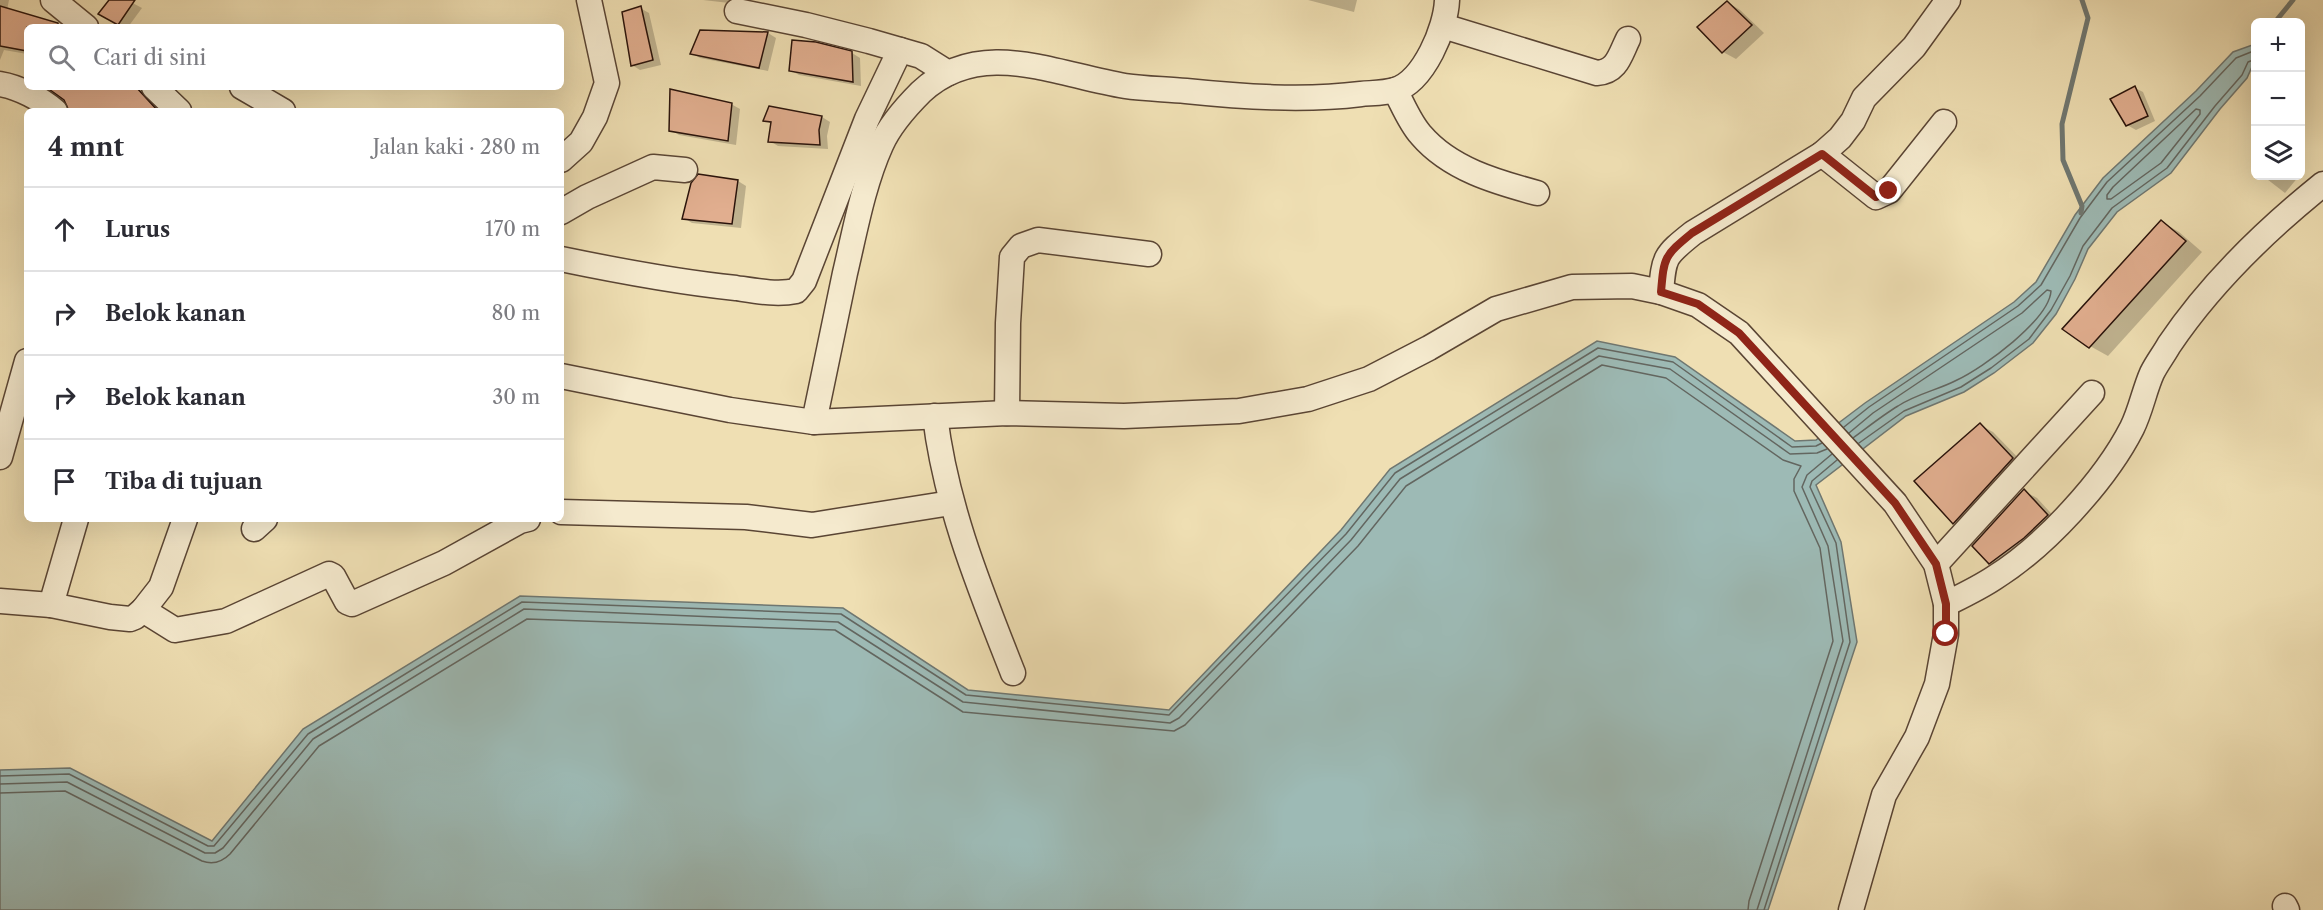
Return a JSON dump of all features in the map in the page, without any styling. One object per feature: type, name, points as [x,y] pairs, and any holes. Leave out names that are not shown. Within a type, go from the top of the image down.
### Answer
[{"type":"street","points":[[53,0],[82,24]]},
{"type":"street","points":[[564,157],[581,142],[595,117],[607,83],[589,0]]},
{"type":"street","points":[[814,422],[857,217],[881,144],[921,92],[948,72],[989,63],[1027,63],[1124,86],[1212,94],[1339,97],[1395,90],[1410,81],[1433,52],[1443,26],[1447,0]]},
{"type":"street","points":[[1661,292],[1664,262],[1674,248],[1692,233],[1822,154],[1840,138],[1853,121],[1864,98],[1914,47],[1948,0]]},
{"type":"street","points":[[737,11],[806,25],[921,56],[948,72]]},
{"type":"street","points":[[1443,26],[1597,73],[1613,68],[1628,39]]},
{"type":"street","points":[[564,260],[723,287],[784,294],[796,291],[804,281],[867,119],[900,50]]},
{"type":"street","points":[[0,84],[9,85],[52,108]]},
{"type":"street","points":[[157,90],[176,108]]},
{"type":"street","points":[[247,90],[278,108]]},
{"type":"street","points":[[1395,90],[1420,135],[1440,153],[1486,179],[1537,193]]},
{"type":"street","points":[[1822,154],[1876,197],[1881,196],[1889,191],[1944,122]]},
{"type":"street","points":[[564,210],[587,197],[653,167],[685,170]]},
{"type":"street","points":[[1946,604],[1995,578],[2030,550],[2088,494],[2132,429],[2145,400],[2152,373],[2170,344],[2222,279],[2252,247],[2323,184]]},
{"type":"street","points":[[1007,413],[1012,257],[1021,246],[1038,240],[1149,254]]},
{"type":"street","points":[[564,377],[730,410],[814,422],[1007,413],[1124,416],[1228,412],[1308,399],[1369,379],[1429,348],[1496,309],[1572,287],[1632,286],[1661,292],[1698,304],[1739,333],[1828,428],[1895,503],[1936,564],[1946,604],[1946,634],[1937,684],[1917,737],[1884,795],[1851,910]]},
{"type":"street","points":[[0,457],[24,372]]},
{"type":"street","points":[[1936,564],[2092,393]]},
{"type":"street","points":[[935,416],[939,452],[951,502],[964,544],[1013,673]]},
{"type":"street","points":[[564,512],[746,517],[812,525],[951,502]]},
{"type":"street","points":[[51,605],[75,522]]},
{"type":"street","points":[[0,601],[51,605],[130,619],[143,610],[161,587],[184,522]]},
{"type":"street","points":[[143,610],[175,630],[220,622],[329,574],[333,576],[347,602],[352,604],[444,563],[518,522]]},
{"type":"water","points":[[2251,45],[2251,69],[2247,78],[2171,173],[2117,212],[2088,249],[2056,314],[2033,343],[1994,373],[1964,392],[1906,416],[1816,485],[1841,542],[1857,642],[1768,910],[0,910],[0,770],[70,768],[212,841],[303,729],[520,596],[843,608],[968,690],[1169,710],[1341,530],[1390,469],[1597,341],[1675,357],[1795,441],[1816,440],[1865,403],[2014,302],[2036,282],[2075,215],[2103,178],[2196,91],[2233,52]]},
{"type":"building","points":[[109,0],[135,0],[119,24],[98,14]]},
{"type":"building","points":[[1727,1],[1752,25],[1722,53],[1697,27]]},
{"type":"building","points":[[0,6],[58,23],[24,24],[24,50],[0,46]]},
{"type":"building","points":[[641,6],[653,60],[631,66],[622,12]]},
{"type":"building","points":[[700,30],[768,32],[759,68],[690,54]]},
{"type":"building","points":[[792,40],[816,42],[852,51],[853,82],[789,71]]},
{"type":"building","points":[[2135,86],[2148,116],[2126,126],[2110,99]]},
{"type":"building","points":[[670,89],[732,103],[728,141],[669,131]]},
{"type":"building","points":[[50,90],[139,90],[155,108],[68,108],[64,100]]},
{"type":"building","points":[[769,106],[822,116],[819,130],[820,145],[768,142],[771,122],[763,121]]},
{"type":"building","points":[[698,174],[738,180],[732,224],[682,219],[691,183]]},
{"type":"building","points":[[2161,220],[2186,241],[2089,348],[2062,329]]},
{"type":"building","points":[[1980,423],[2013,458],[1953,524],[1914,481]]},
{"type":"building","points":[[2024,489],[2048,515],[2024,538],[1989,564],[1972,546]]},
{"type":"waterway","points":[[2081,213],[2082,206],[2063,160],[2062,124],[2088,18],[2082,0]]},
{"type":"waterway","points":[[2278,18],[2293,0]]},
{"type":"route","points":[[1889,191],[1876,197],[1822,154],[1692,233],[1674,248],[1664,262],[1661,292],[1698,304],[1739,333],[1895,503],[1936,564],[1946,604],[1946,634]]}]
